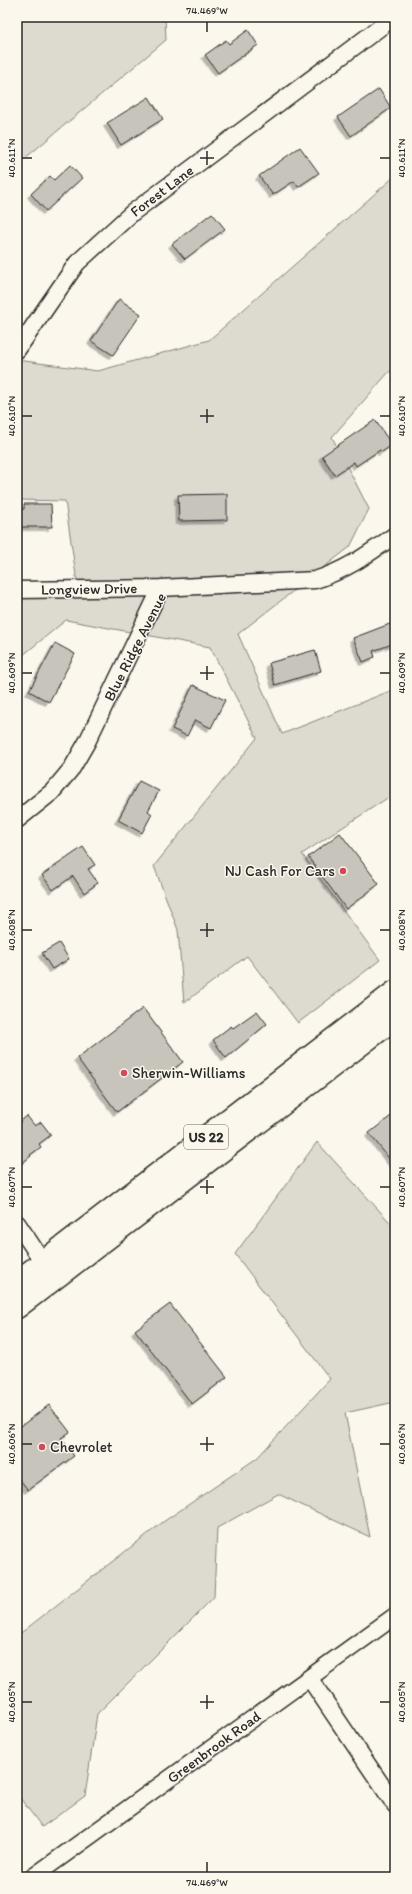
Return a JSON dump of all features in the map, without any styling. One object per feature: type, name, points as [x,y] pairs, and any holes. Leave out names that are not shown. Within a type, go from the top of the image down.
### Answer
[{"type":"highway","name":"US 22","points":[[17,1282],[395,992]]},
{"type":"highway","name":"US 22","points":[[17,1307],[395,1018]]},
{"type":"street","name":"Forest Lane","points":[[17,350],[76,263],[132,214],[394,17]]},
{"type":"street","name":"Blue Ridge Avenue","points":[[17,820],[52,792],[72,768],[87,742],[161,588],[315,580],[336,574],[354,564],[395,535]]},
{"type":"street","name":"Longview Drive","points":[[17,590],[161,588]]},
{"type":"street","points":[[17,1223],[43,1262]]},
{"type":"street","name":"Greenbrook Road","points":[[33,1877],[310,1679],[395,1616]]},
{"type":"street","points":[[310,1679],[395,1805]]},
{"type":"shaded area","points":[[17,17],[165,17],[166,40],[17,165]]},
{"type":"shaded area","points":[[395,176],[395,368],[388,373],[332,437],[369,509],[350,547],[238,634],[282,734],[395,689],[395,793],[302,854],[380,960],[298,1023],[247,956],[184,1003],[178,930],[154,866],[257,738],[210,647],[66,620],[17,660],[17,593],[78,589],[65,501],[17,500],[17,360],[98,371],[209,340]]},
{"type":"shaded area","points":[[317,1142],[395,1228],[395,1402],[345,1413],[370,1537],[278,1494],[217,1528],[214,1597],[97,1714],[85,1796],[42,1827],[17,1794],[17,1636],[163,1522],[257,1458],[330,1379],[235,1254]]},
{"type":"building","points":[[248,30],[258,45],[218,73],[205,55],[226,40],[229,44]]},
{"type":"building","points":[[379,89],[391,108],[351,136],[338,117]]},
{"type":"building","points":[[149,97],[163,119],[121,145],[107,123]]},
{"type":"building","points":[[300,147],[319,173],[298,187],[294,181],[273,195],[259,176]]},
{"type":"building","points":[[70,165],[82,178],[46,211],[31,194],[50,176],[54,180]]},
{"type":"building","points":[[212,213],[225,229],[185,259],[172,244]]},
{"type":"building","points":[[119,299],[141,314],[113,355],[91,341]]},
{"type":"building","points":[[375,420],[392,445],[382,452],[380,450],[356,466],[354,462],[335,475],[322,456]]},
{"type":"building","points":[[227,494],[227,520],[179,521],[178,495]]},
{"type":"building","points":[[24,504],[51,504],[52,527],[17,527],[17,510],[24,509]]},
{"type":"building","points":[[395,622],[395,643],[373,651],[375,657],[363,662],[353,638]]},
{"type":"building","points":[[55,643],[75,654],[49,702],[29,691]]},
{"type":"building","points":[[315,650],[321,671],[275,685],[269,663]]},
{"type":"building","points":[[193,685],[225,700],[211,728],[195,720],[187,736],[172,729]]},
{"type":"building","points":[[139,781],[159,791],[148,811],[152,814],[142,833],[118,820]]},
{"type":"building","name":"NJ Cash For Cars","points":[[340,833],[379,884],[346,909],[308,857]]},
{"type":"building","points":[[83,847],[95,865],[88,869],[98,883],[84,893],[73,876],[53,890],[42,875]]},
{"type":"building","points":[[59,943],[69,959],[52,969],[42,953]]},
{"type":"building","points":[[143,1008],[183,1062],[117,1112],[77,1058]]},
{"type":"building","points":[[257,1011],[267,1024],[226,1058],[213,1040],[231,1026],[233,1028]]},
{"type":"building","points":[[395,1113],[395,1166],[369,1133]]},
{"type":"building","points":[[27,1116],[35,1126],[41,1122],[51,1135],[39,1144],[41,1147],[17,1167],[17,1124]]},
{"type":"building","points":[[170,1304],[227,1377],[192,1404],[135,1330]]},
{"type":"building","name":"Chevrolet","points":[[49,1405],[70,1432],[61,1438],[74,1456],[28,1490],[17,1476],[17,1429]]},
{"type":"place","name":"NJ Cash For Cars","points":[[343,871]]},
{"type":"place","name":"Sherwin-Williams","points":[[124,1073]]},
{"type":"place","name":"Chevrolet","points":[[42,1447]]}]
